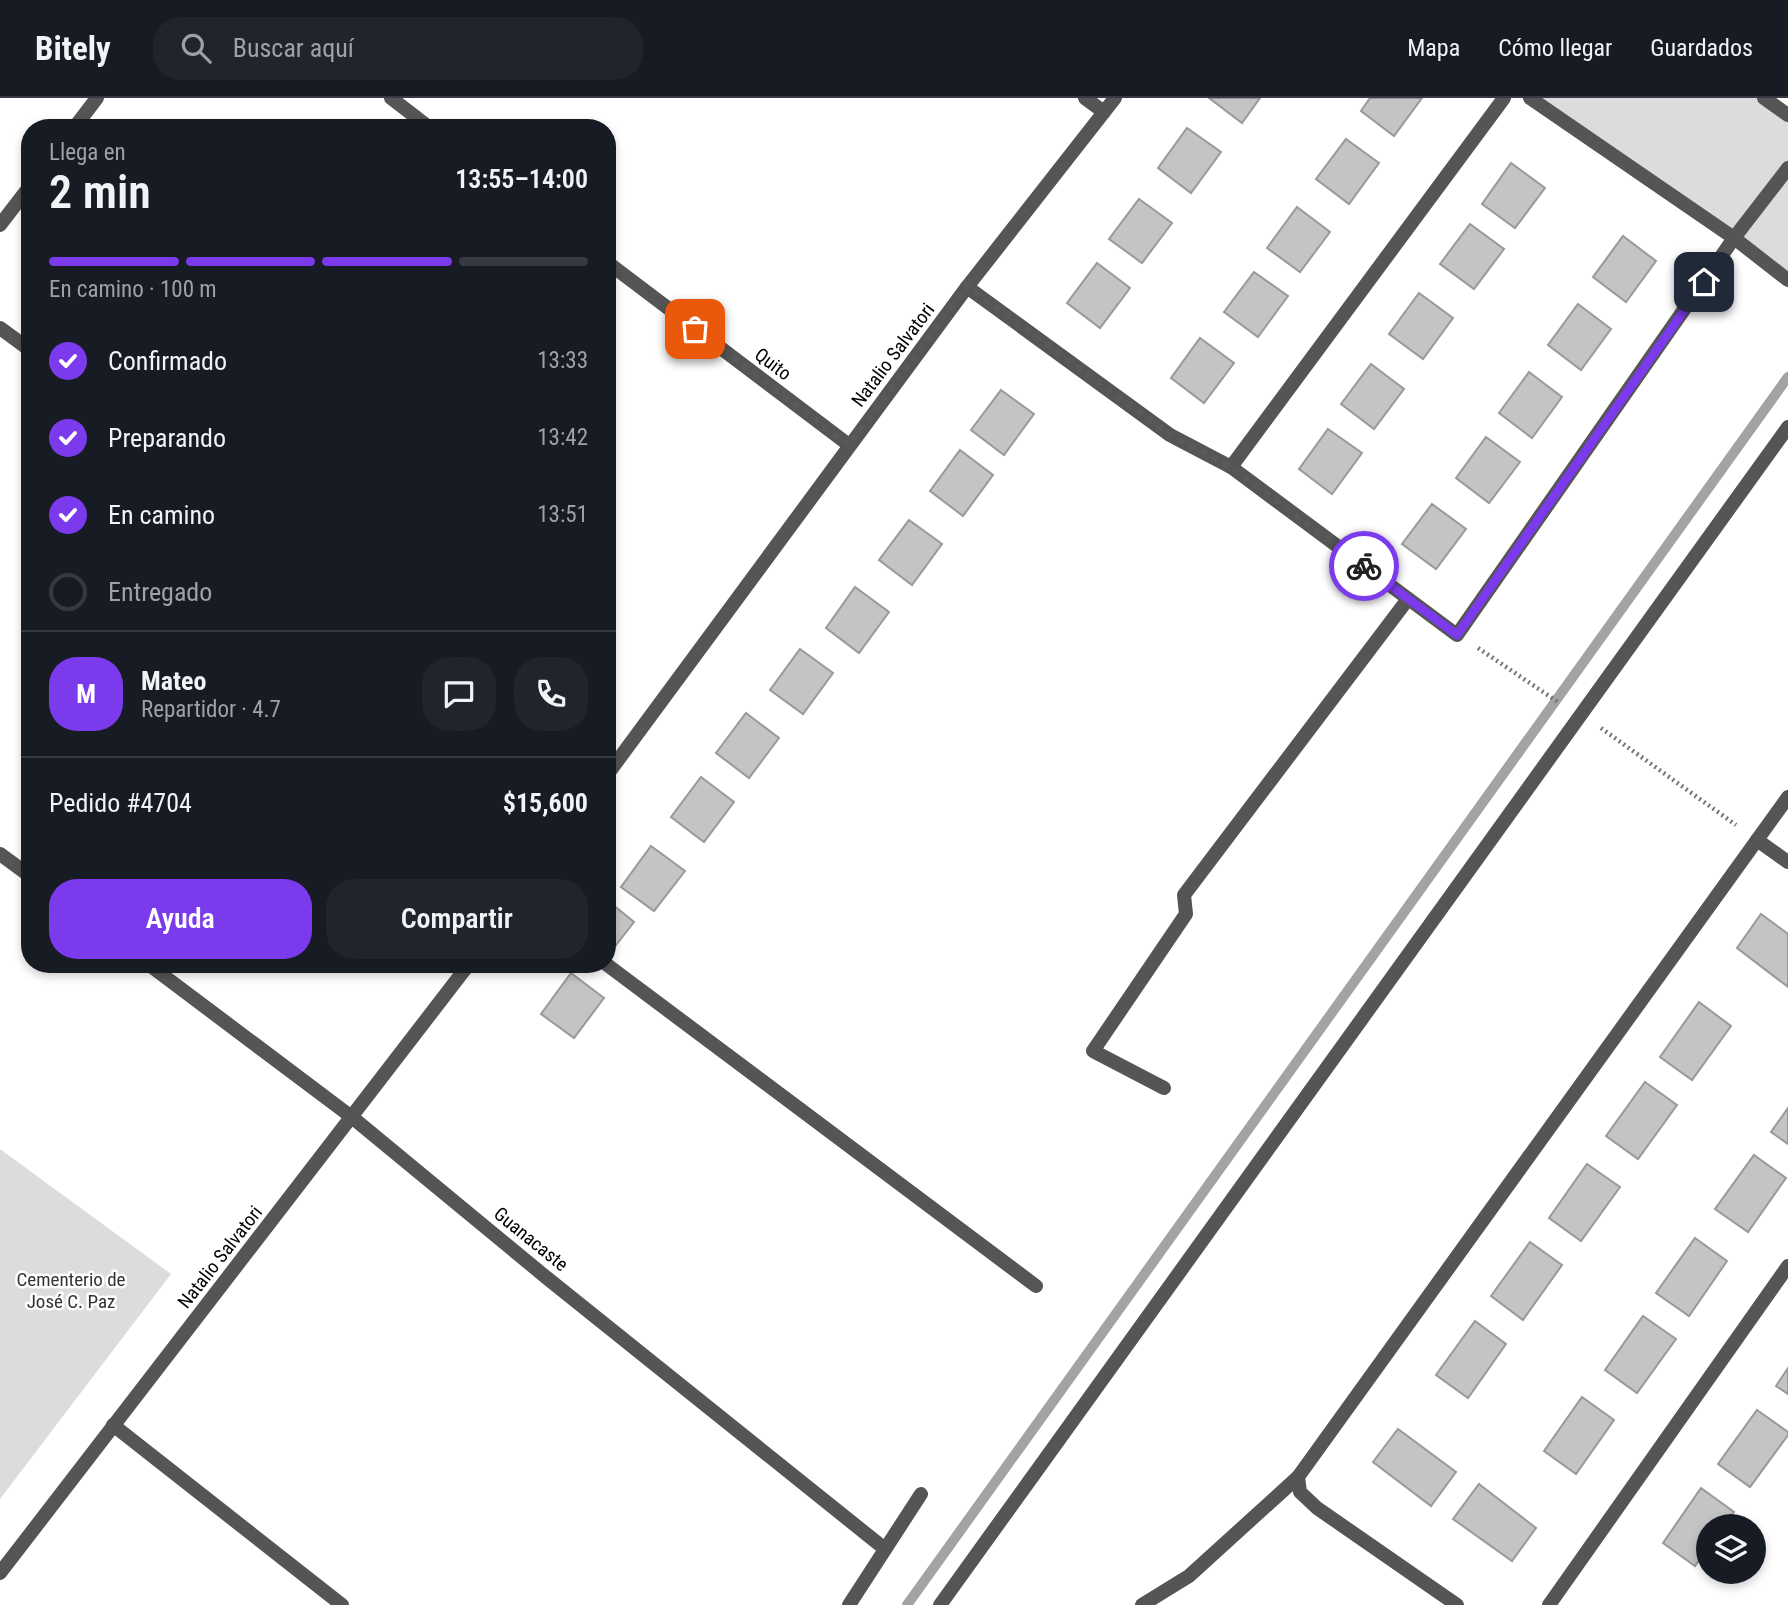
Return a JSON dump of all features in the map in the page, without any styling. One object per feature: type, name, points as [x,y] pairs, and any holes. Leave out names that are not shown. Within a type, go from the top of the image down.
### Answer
[{"type":"street","points":[[81,119],[97,98]]},
{"type":"street","points":[[391,98],[418,119]]},
{"type":"street","points":[[1085,98],[1104,112]]},
{"type":"street","name":"Natalio Salvatori","points":[[616,763],[967,286],[1115,98]]},
{"type":"street","points":[[1231,467],[1504,98]]},
{"type":"street","points":[[1530,98],[1734,239],[1788,280]]},
{"type":"street","points":[[1765,98],[1788,115]]},
{"type":"street","points":[[967,286],[1170,435],[1231,467],[1457,635],[1734,239],[1788,167]]},
{"type":"street","points":[[0,225],[21,198]]},
{"type":"street","name":"Quito","points":[[616,269],[849,445]]},
{"type":"street","points":[[0,328],[21,343]]},
{"type":"street","points":[[940,1605],[1788,426]]},
{"type":"street","points":[[1164,1088],[1093,1051],[1186,914],[1184,895],[1408,599]]},
{"type":"street","points":[[1143,1605],[1189,1576],[1298,1477],[1788,797]]},
{"type":"street","points":[[1757,840],[1788,862]]},
{"type":"street","points":[[0,854],[21,869]]},
{"type":"street","points":[[616,971],[1036,1286]]},
{"type":"street","name":"Guanacaste","points":[[160,973],[352,1118],[886,1549]]},
{"type":"street","name":"Natalio Salvatori","points":[[0,1573],[462,973]]},
{"type":"street","points":[[1549,1605],[1788,1266]]},
{"type":"street","points":[[113,1425],[342,1605]]},
{"type":"street","points":[[1298,1477],[1300,1492],[1317,1508],[1457,1605]]},
{"type":"street","points":[[849,1605],[921,1494]]},
{"type":"path","points":[[1457,635],[1523,676],[1566,707],[1582,714],[1757,840]]},
{"type":"green space","points":[[1530,98],[1764,98],[1788,115],[1788,280]]},
{"type":"green space","name":"Cementerio de José C. Paz","points":[[0,1149],[171,1274],[0,1499]]},
{"type":"building","points":[[1209,98],[1260,98],[1242,123]]},
{"type":"building","points":[[1370,98],[1422,98],[1394,136],[1361,111]]},
{"type":"building","points":[[1187,128],[1221,152],[1191,193],[1158,168]]},
{"type":"building","points":[[1346,139],[1379,163],[1349,204],[1316,179]]},
{"type":"building","points":[[1511,163],[1545,188],[1515,228],[1482,204]]},
{"type":"building","points":[[1139,199],[1172,223],[1142,263],[1109,239]]},
{"type":"building","points":[[1297,207],[1330,232],[1300,272],[1267,248]]},
{"type":"building","points":[[1470,224],[1504,249],[1474,289],[1440,264]]},
{"type":"building","points":[[1623,236],[1656,261],[1626,302],[1593,277]]},
{"type":"building","points":[[1097,263],[1130,288],[1100,328],[1067,303]]},
{"type":"building","points":[[1254,272],[1288,296],[1258,337],[1224,312]]},
{"type":"building","points":[[1419,293],[1453,318],[1423,359],[1389,334]]},
{"type":"building","points":[[1578,304],[1611,329],[1581,370],[1548,345]]},
{"type":"building","points":[[1200,338],[1234,363],[1204,403],[1171,378]]},
{"type":"building","points":[[1371,364],[1404,389],[1374,429],[1341,404]]},
{"type":"building","points":[[1529,372],[1562,397],[1532,438],[1499,413]]},
{"type":"building","points":[[1001,390],[1034,414],[1004,455],[971,430]]},
{"type":"building","points":[[1328,429],[1362,453],[1332,494],[1299,469]]},
{"type":"building","points":[[1486,437],[1520,462],[1489,503],[1456,478]]},
{"type":"building","points":[[960,450],[993,475],[963,516],[930,491]]},
{"type":"building","points":[[1432,504],[1466,529],[1436,569],[1402,544]]},
{"type":"building","points":[[909,520],[942,544],[912,585],[879,560]]},
{"type":"building","points":[[855,587],[889,612],[859,653],[826,628]]},
{"type":"building","points":[[800,649],[833,673],[803,714],[770,690]]},
{"type":"building","points":[[746,713],[779,738],[749,778],[716,753]]},
{"type":"building","points":[[701,777],[734,802],[704,842],[671,817]]},
{"type":"building","points":[[651,846],[685,871],[654,911],[621,887]]},
{"type":"building","points":[[616,907],[634,922],[616,945]]},
{"type":"building","points":[[1761,914],[1788,934],[1788,987],[1737,948]]},
{"type":"building","points":[[571,973],[604,998],[574,1038],[541,1014]]},
{"type":"building","points":[[1699,1002],[1731,1026],[1692,1080],[1660,1057]]},
{"type":"building","points":[[1645,1082],[1677,1105],[1638,1159],[1606,1136]]},
{"type":"building","points":[[1788,1108],[1788,1144],[1771,1132]]},
{"type":"building","points":[[1754,1155],[1786,1178],[1748,1232],[1715,1209]]},
{"type":"building","points":[[1587,1164],[1620,1187],[1581,1241],[1549,1218]]},
{"type":"building","points":[[1695,1238],[1727,1261],[1689,1316],[1656,1293]]},
{"type":"building","points":[[1530,1242],[1562,1265],[1523,1320],[1491,1296]]},
{"type":"building","points":[[1643,1316],[1676,1339],[1637,1393],[1605,1370]]},
{"type":"building","points":[[1475,1321],[1506,1344],[1468,1398],[1436,1375]]},
{"type":"building","points":[[1788,1368],[1788,1394],[1776,1386]]},
{"type":"building","points":[[1582,1397],[1614,1420],[1576,1474],[1544,1451]]},
{"type":"building","points":[[1757,1410],[1788,1432],[1788,1435],[1750,1487],[1718,1464]]},
{"type":"building","points":[[1398,1429],[1456,1472],[1431,1506],[1373,1462]]},
{"type":"building","points":[[1479,1484],[1536,1528],[1512,1561],[1453,1519]]},
{"type":"building","points":[[1701,1488],[1734,1512],[1696,1514],[1695,1566],[1663,1543]]},
{"type":"waterway","points":[[907,1605],[1788,377]]},
{"type":"way so far","points":[[695,329],[849,445],[967,286],[1170,435],[1231,467],[1364,566]]},
{"type":"route","points":[[1364,566],[1457,635],[1704,282]]}]
